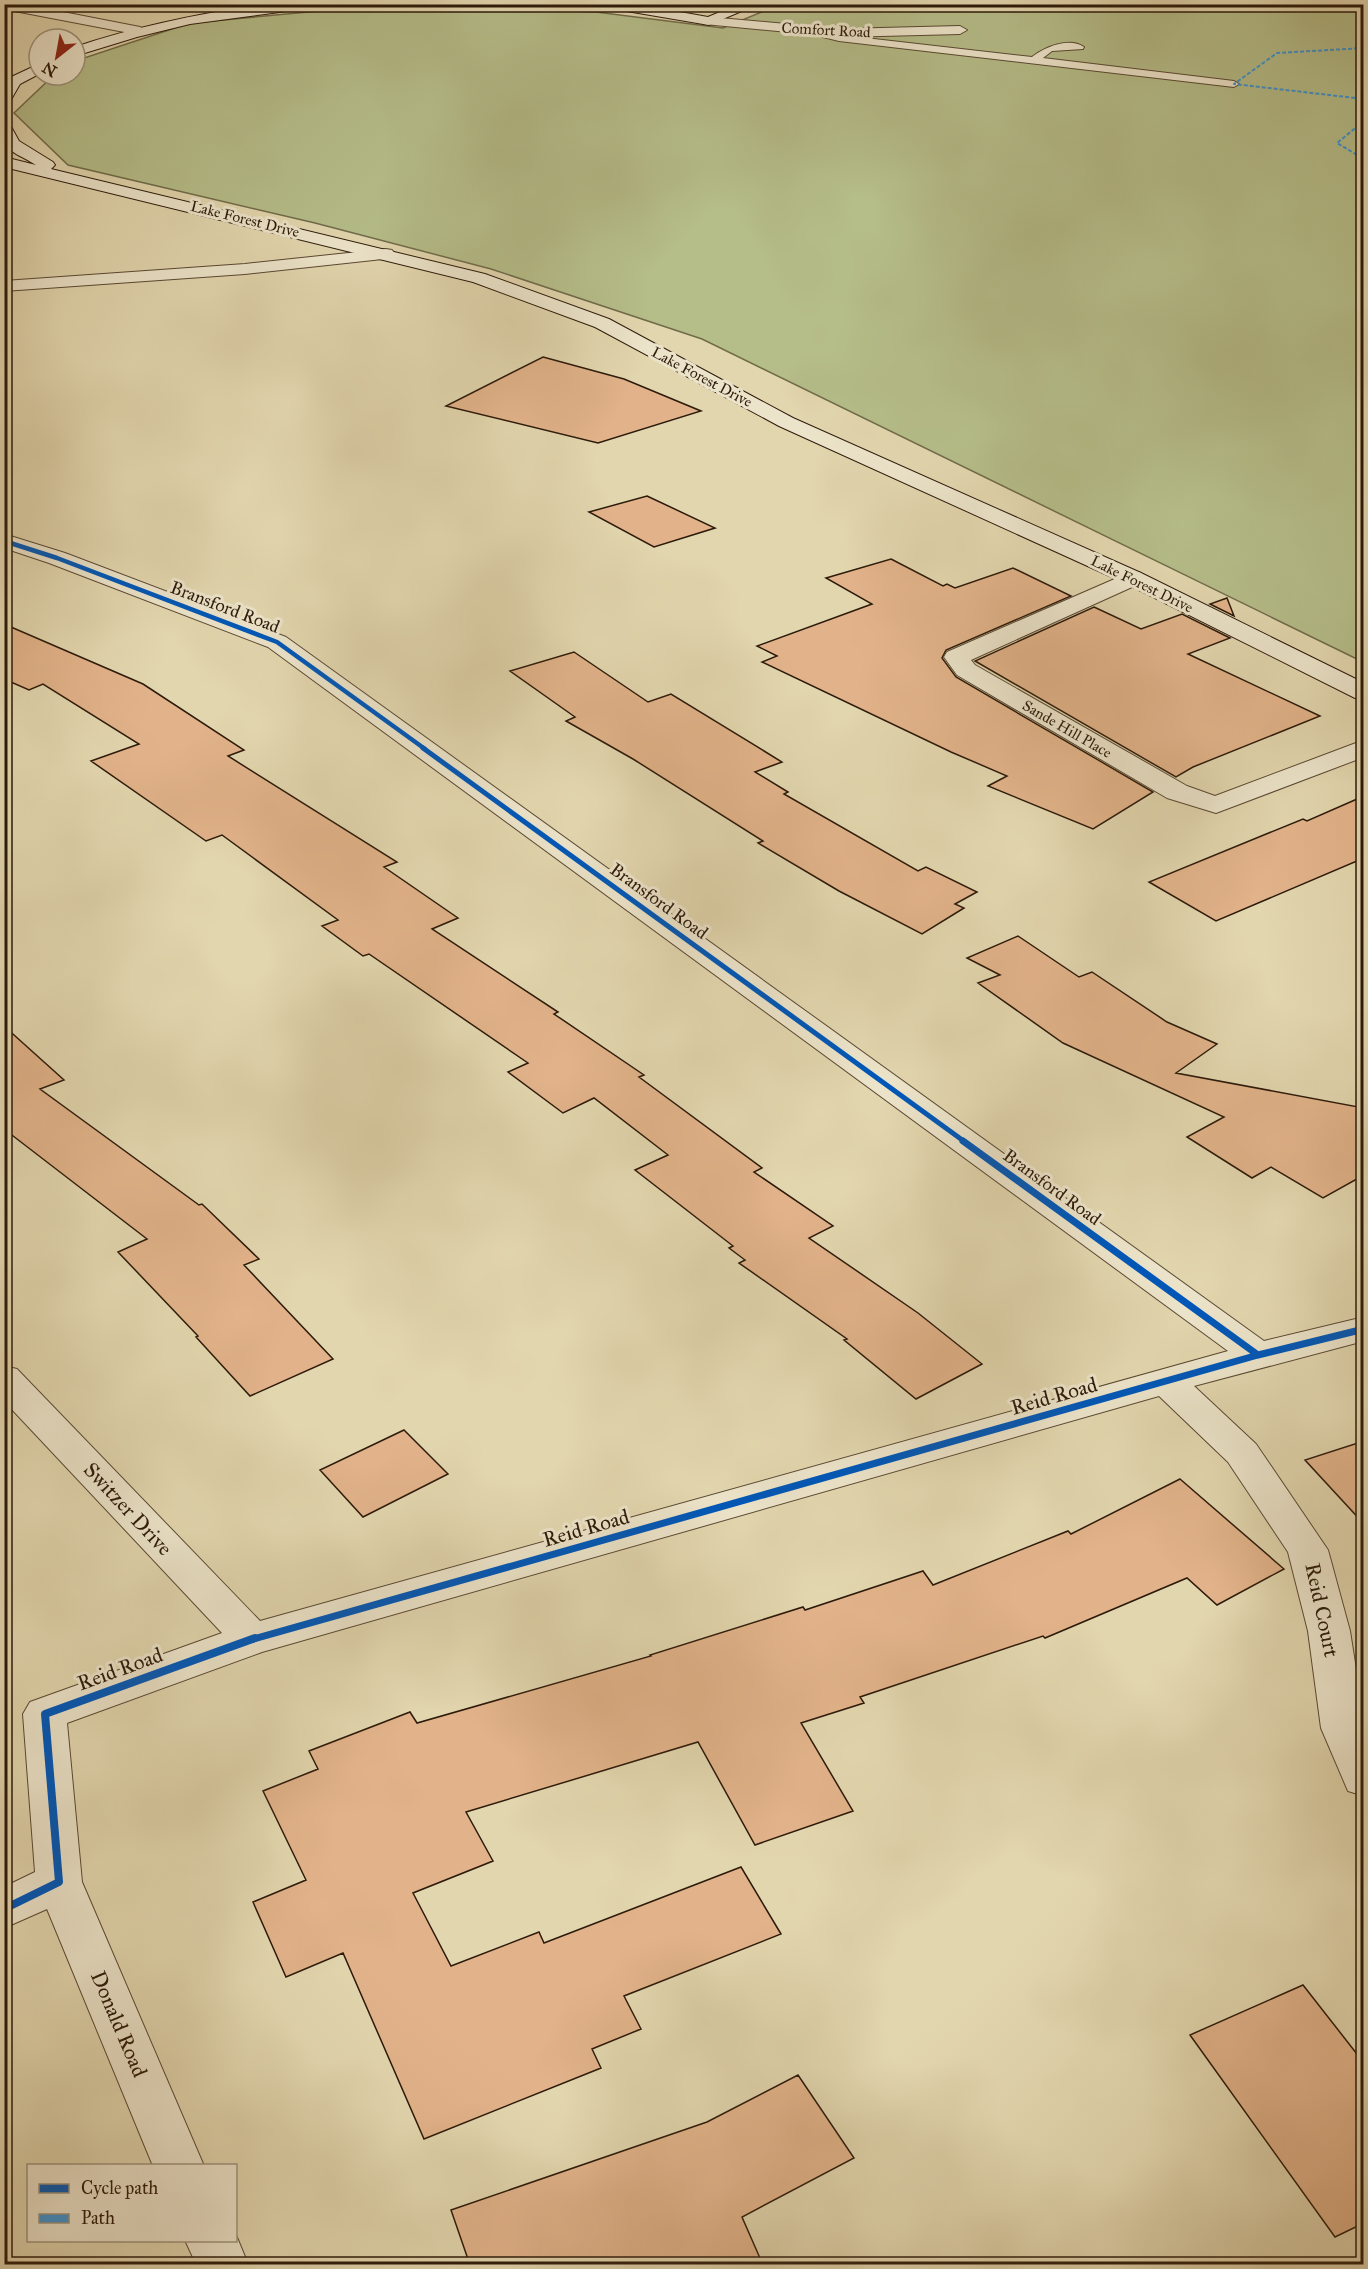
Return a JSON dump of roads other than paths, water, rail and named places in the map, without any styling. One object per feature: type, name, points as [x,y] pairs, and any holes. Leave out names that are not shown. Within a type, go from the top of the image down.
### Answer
[{"type":"street","points":[[170,11],[211,4]]},
{"type":"street","points":[[87,48],[140,31],[230,14],[309,4]]},
{"type":"street","name":"Comfort Road","points":[[594,4],[709,21],[814,32],[860,33],[958,25]]},
{"type":"street","points":[[709,21],[752,4]]},
{"type":"street","points":[[4,5],[140,31]]},
{"type":"street","points":[[105,41],[81,34],[106,24],[142,16]]},
{"type":"street","points":[[5,100],[14,81],[27,74]]},
{"type":"street","points":[[4,126],[13,144],[64,175]]},
{"type":"street","name":"Lake Forest Drive","points":[[4,162],[479,278],[602,323],[786,422],[1133,578],[1364,693]]},
{"type":"street","points":[[4,286],[245,269],[386,254]]},
{"type":"street","name":"Bransford Road","points":[[4,541],[57,558],[277,642],[1258,1355]]},
{"type":"street","name":"Sande Hill Place","points":[[1133,578],[956,657],[966,669],[1177,792],[1216,805],[1364,748]]},
{"type":"street","name":"Reid Road","points":[[59,1882],[45,1713],[252,1639],[1258,1355],[1364,1329]]},
{"type":"street","name":"Switzer Drive","points":[[4,1378],[252,1639]]},
{"type":"street","name":"Reid Court","points":[[1166,1381],[1242,1453],[1308,1550],[1329,1631],[1343,1728],[1364,1779]]},
{"type":"street","points":[[4,1909],[59,1882]]},
{"type":"street","name":"Donald Road","points":[[59,1882],[178,2164]]},
{"type":"street","points":[[211,2242],[222,2265]]},
{"type":"lane","points":[[814,32],[839,38],[1234,84]]},
{"type":"lane","points":[[1034,60],[1050,48],[1079,47]]}]
